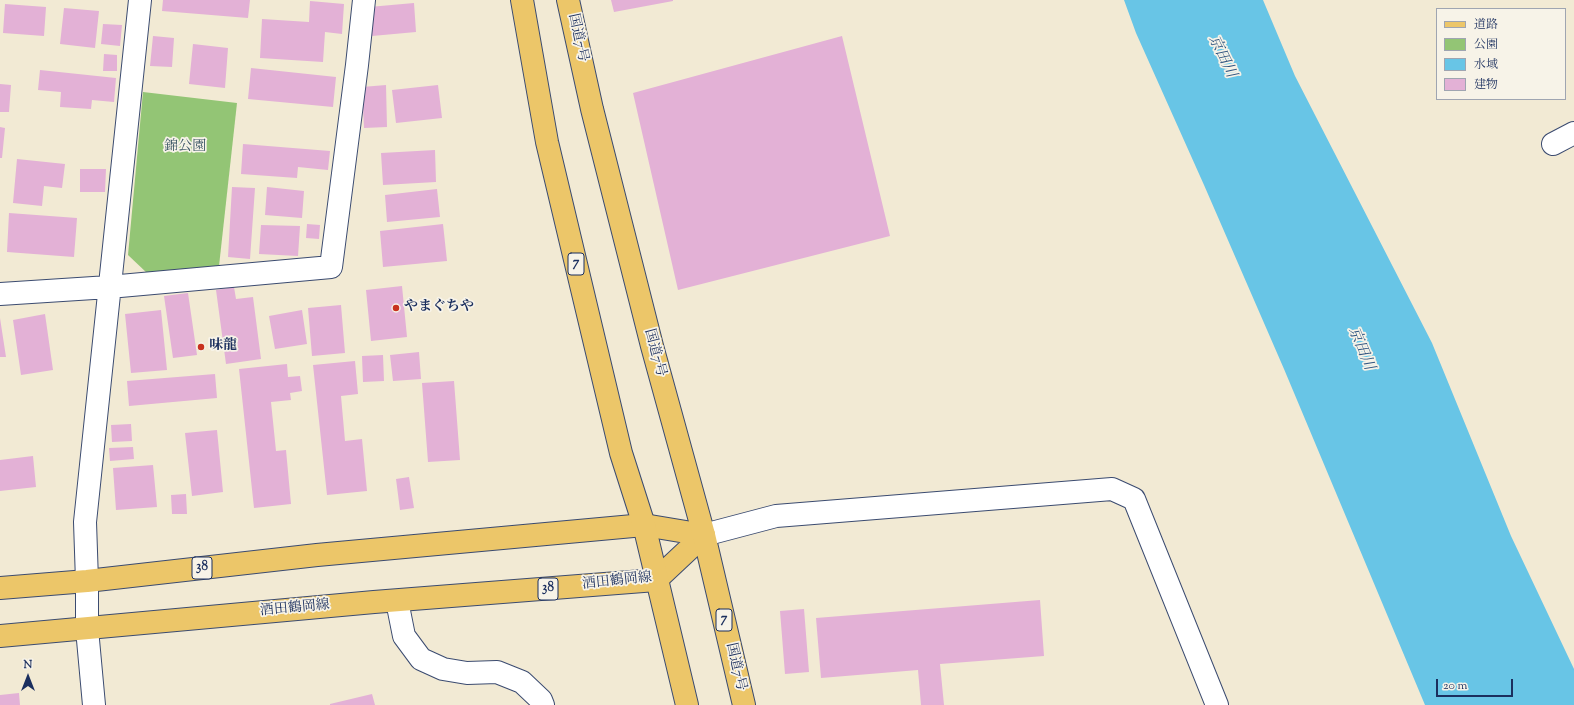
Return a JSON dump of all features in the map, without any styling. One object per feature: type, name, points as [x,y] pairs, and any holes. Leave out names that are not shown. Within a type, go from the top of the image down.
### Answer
[{"type":"main road","name":"7","points":[[522,0],[549,150],[621,453],[644,525],[687,705]]},
{"type":"main road","name":"国道7号","points":[[568,0],[592,109],[652,346],[704,535],[744,705]]},
{"type":"main road","name":"38","points":[[0,588],[87,581],[317,555],[644,525],[704,535]]},
{"type":"main road","name":"酒田鶴岡線","points":[[0,636],[366,603],[656,580],[704,535]]},
{"type":"street","points":[[94,705],[87,629],[85,522],[140,0]]},
{"type":"street","points":[[0,294],[109,287],[331,267],[364,0]]},
{"type":"street","points":[[1553,144],[1574,133]]},
{"type":"street","points":[[704,535],[776,516],[1112,489],[1134,499],[1217,705]]},
{"type":"street","points":[[397,601],[404,636],[421,659],[443,669],[467,673],[497,672],[522,682],[541,700],[542,705]]},
{"type":"green space","name":"錦公園","points":[[143,92],[237,103],[219,266],[147,273],[128,255]]},
{"type":"water","name":"京田川","points":[[1124,0],[1263,0],[1295,76],[1432,343],[1511,536],[1574,669],[1574,705],[1425,705],[1284,369],[1136,33]]},
{"type":"building","points":[[163,0],[250,0],[248,18],[162,11]]},
{"type":"building","points":[[611,0],[673,0],[673,1],[614,12]]},
{"type":"building","points":[[310,1],[344,4],[342,34],[325,32],[323,62],[260,58],[262,19],[309,22]]},
{"type":"building","points":[[414,3],[416,32],[372,36],[369,7]]},
{"type":"building","points":[[5,4],[46,7],[44,36],[3,33]]},
{"type":"building","points":[[64,8],[99,11],[95,48],[60,44]]},
{"type":"building","points":[[103,24],[122,25],[120,46],[101,44]]},
{"type":"building","points":[[153,36],[174,38],[172,67],[150,66]]},
{"type":"building","points":[[842,36],[890,236],[678,290],[633,93]]},
{"type":"building","points":[[193,44],[228,48],[225,88],[189,84]]},
{"type":"building","points":[[104,54],[117,55],[117,71],[103,71]]},
{"type":"building","points":[[251,68],[336,77],[333,107],[248,99]]},
{"type":"building","points":[[40,70],[116,78],[114,102],[92,100],[91,109],[60,107],[61,92],[38,90]]},
{"type":"building","points":[[0,84],[11,85],[9,112],[0,112]]},
{"type":"building","points":[[386,85],[387,127],[364,128],[362,87]]},
{"type":"building","points":[[438,85],[442,118],[396,123],[392,90]]},
{"type":"building","points":[[0,127],[5,128],[2,158],[0,158]]},
{"type":"building","points":[[243,144],[330,151],[328,170],[298,167],[297,178],[241,174]]},
{"type":"building","points":[[435,150],[436,182],[383,185],[381,153]]},
{"type":"building","points":[[17,159],[65,164],[62,188],[44,186],[42,206],[13,203]]},
{"type":"building","points":[[80,169],[106,169],[105,192],[80,192]]},
{"type":"building","points":[[232,187],[255,188],[250,259],[228,257]]},
{"type":"building","points":[[267,187],[304,191],[302,218],[265,215]]},
{"type":"building","points":[[437,189],[440,217],[387,222],[385,195]]},
{"type":"building","points":[[9,213],[77,218],[74,257],[7,252]]},
{"type":"building","points":[[307,224],[320,225],[319,239],[306,238]]},
{"type":"building","points":[[443,224],[447,261],[383,267],[380,231]]},
{"type":"building","points":[[261,225],[300,226],[298,256],[259,254]]},
{"type":"building","points":[[402,286],[407,337],[371,341],[366,290]]},
{"type":"building","points":[[234,287],[236,299],[253,297],[261,359],[226,364],[216,290]]},
{"type":"building","points":[[188,293],[197,355],[173,358],[164,296]]},
{"type":"building","points":[[341,305],[345,353],[312,356],[308,308]]},
{"type":"building","points":[[161,310],[167,370],[131,373],[125,314]]},
{"type":"building","points":[[302,310],[307,344],[275,349],[269,316]]},
{"type":"building","points":[[45,314],[53,370],[21,375],[13,320]]},
{"type":"building","points":[[0,318],[6,357],[0,357]]},
{"type":"building","points":[[419,352],[421,379],[393,381],[390,355]]},
{"type":"building","points":[[383,355],[384,381],[363,382],[362,356]]},
{"type":"building","points":[[355,361],[358,394],[341,396],[345,441],[362,439],[367,491],[327,495],[313,365]]},
{"type":"building","points":[[287,364],[288,377],[300,376],[302,391],[290,393],[291,400],[271,402],[276,451],[286,450],[291,504],[254,508],[239,369]]},
{"type":"building","points":[[215,374],[217,398],[129,406],[127,381]]},
{"type":"building","points":[[454,381],[460,460],[428,462],[422,383]]},
{"type":"building","points":[[131,424],[132,441],[112,442],[111,425]]},
{"type":"building","points":[[217,430],[223,492],[192,496],[185,433]]},
{"type":"building","points":[[133,447],[134,459],[110,461],[109,448]]},
{"type":"building","points":[[33,456],[36,487],[0,491],[0,460]]},
{"type":"building","points":[[153,465],[157,507],[116,510],[113,468]]},
{"type":"building","points":[[409,477],[414,508],[400,510],[396,479]]},
{"type":"building","points":[[186,494],[187,514],[172,514],[171,495]]},
{"type":"building","points":[[1040,600],[1044,656],[940,664],[944,705],[921,705],[918,670],[821,678],[816,618]]},
{"type":"building","points":[[804,609],[809,672],[785,674],[780,611]]},
{"type":"building","points":[[19,693],[20,705],[0,705],[0,695]]},
{"type":"building","points":[[372,694],[375,705],[330,705],[330,704]]},
{"type":"place","name":"やまぐちや","points":[[396,308]]},
{"type":"place","name":"味龍","points":[[201,347]]}]
